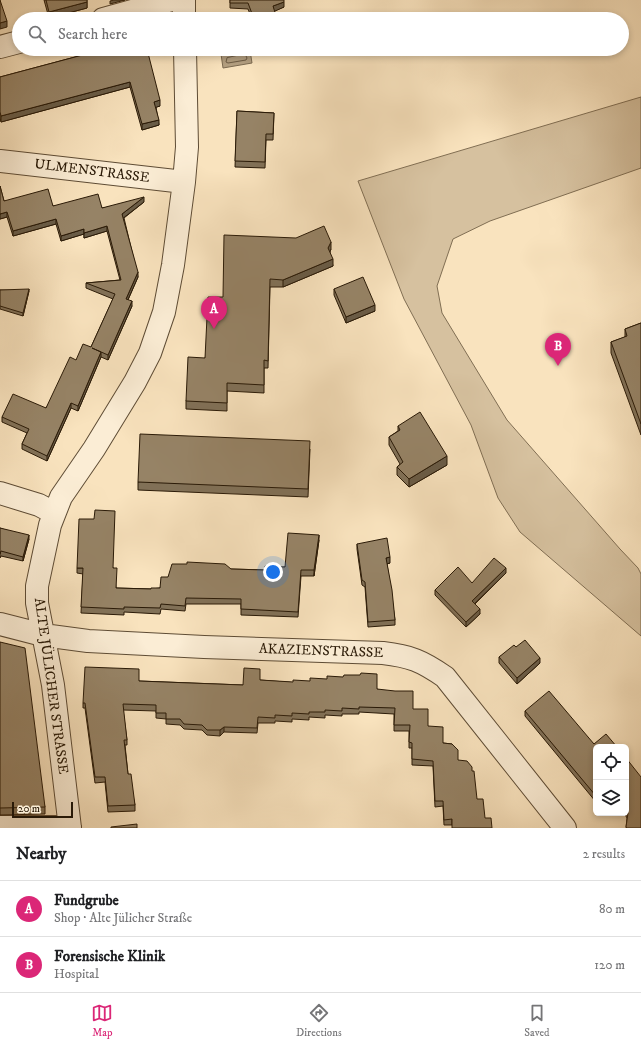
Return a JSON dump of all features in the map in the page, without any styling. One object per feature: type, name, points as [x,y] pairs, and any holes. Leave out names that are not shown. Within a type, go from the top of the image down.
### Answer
[{"type":"street","points":[[128,12],[172,0]]},
{"type":"street","points":[[184,0],[184,12]]},
{"type":"street","points":[[0,47],[12,44]]},
{"type":"street","name":"ALTE JÜLICHER STRASSE","points":[[70,828],[53,685],[37,603],[37,586],[50,524],[61,497],[94,449],[135,382],[150,353],[165,304],[173,265],[187,147],[185,56]]},
{"type":"street","name":"ULMENSTRASSE","points":[[0,161],[184,182]]},
{"type":"street","points":[[0,494],[39,505],[54,513]]},
{"type":"street","name":"AKAZIENSTRASSE","points":[[0,624],[43,635],[88,641],[196,647],[383,652],[403,655],[426,664],[444,677],[565,828]]},
{"type":"street","points":[[0,827],[70,828]]},
{"type":"shaded area","points":[[641,97],[641,168],[490,221],[453,239],[437,286],[442,313],[507,420],[638,568],[641,574],[641,636],[520,532],[498,498],[471,425],[404,299],[358,181]]},
{"type":"water","points":[[221,56],[251,56],[252,63],[223,68]]},
{"type":"building","points":[[0,0],[7,21],[0,23]]},
{"type":"building","points":[[46,0],[87,0],[87,2],[49,12]]},
{"type":"building","points":[[230,0],[284,0],[284,2],[273,6],[275,12],[251,12],[248,3],[230,3]]},
{"type":"building","points":[[79,56],[149,56],[160,100],[154,102],[159,120],[142,124],[130,82],[1,116],[0,77]]},
{"type":"building","points":[[237,111],[274,113],[273,134],[266,134],[265,162],[235,161]]},
{"type":"building","points":[[0,186],[4,201],[48,189],[53,206],[98,194],[102,208],[144,197],[122,214],[138,272],[126,299],[132,301],[108,355],[92,348],[101,352],[78,406],[71,403],[47,456],[22,444],[29,429],[2,417],[13,394],[46,408],[70,357],[76,360],[83,344],[91,347],[115,294],[86,283],[121,280],[107,226],[84,233],[84,229],[61,236],[56,219],[13,231],[7,212],[0,214]]},
{"type":"building","points":[[324,226],[331,242],[328,248],[333,259],[283,280],[270,279],[268,361],[264,360],[264,385],[227,383],[227,403],[186,401],[188,357],[205,358],[208,297],[223,297],[224,235],[296,238]]},
{"type":"building","points":[[363,277],[375,305],[346,317],[334,289]]},
{"type":"building","points":[[29,289],[23,313],[0,306],[0,290]]},
{"type":"building","points":[[641,323],[641,424],[611,342],[627,336],[625,329]]},
{"type":"building","points":[[420,412],[447,456],[409,479],[397,467],[403,462],[389,437],[400,430],[398,426]]},
{"type":"building","points":[[140,434],[310,441],[308,489],[138,482]]},
{"type":"building","points":[[95,510],[115,511],[113,568],[117,568],[116,588],[160,588],[161,577],[168,577],[172,564],[187,564],[187,562],[225,564],[231,569],[265,570],[265,566],[285,567],[288,533],[319,535],[314,570],[301,570],[298,612],[241,609],[241,599],[186,598],[185,606],[161,604],[160,608],[124,607],[124,609],[81,607],[83,568],[77,568],[79,519],[94,519]]},
{"type":"building","points":[[0,528],[29,535],[23,557],[1,551],[0,554]]},
{"type":"building","points":[[387,538],[390,557],[386,558],[392,590],[395,620],[368,622],[365,582],[362,580],[357,544]]},
{"type":"building","points":[[494,558],[506,568],[472,601],[480,609],[466,622],[435,590],[458,567],[472,583]]},
{"type":"building","points":[[525,640],[540,658],[517,678],[499,657],[514,645],[516,647]]},
{"type":"building","points":[[0,642],[25,648],[45,807],[0,808]]},
{"type":"building","points":[[85,667],[139,669],[139,681],[243,685],[244,668],[260,669],[260,680],[293,682],[293,680],[310,681],[310,678],[327,679],[327,676],[343,677],[344,675],[360,675],[361,673],[377,674],[377,689],[413,691],[413,709],[428,709],[428,726],[443,727],[443,743],[452,744],[458,750],[458,760],[467,761],[472,767],[472,771],[474,771],[477,799],[483,799],[485,818],[491,818],[492,828],[452,828],[452,819],[444,820],[443,801],[435,801],[433,761],[412,759],[412,743],[409,742],[410,725],[394,725],[395,708],[359,707],[359,709],[342,708],[342,711],[325,710],[325,712],[309,712],[309,714],[292,713],[292,716],[275,715],[275,718],[258,717],[257,728],[224,727],[220,730],[207,730],[202,725],[184,724],[180,719],[166,719],[166,713],[156,713],[156,705],[123,704],[127,740],[124,740],[128,774],[131,774],[135,805],[108,806],[105,777],[95,777],[85,703],[83,703]]},
{"type":"building","points":[[549,691],[594,744],[593,792],[525,711]]},
{"type":"building","points":[[606,734],[614,744],[594,744]]},
{"type":"building","points":[[629,762],[641,777],[641,828],[626,827],[628,816],[629,816]]},
{"type":"building","points":[[137,824],[137,828],[111,828],[111,827]]},
{"type":"place","name":"Fundgrube","points":[[214,329]]},
{"type":"place","name":"Forensische Klinik","points":[[558,366]]}]
